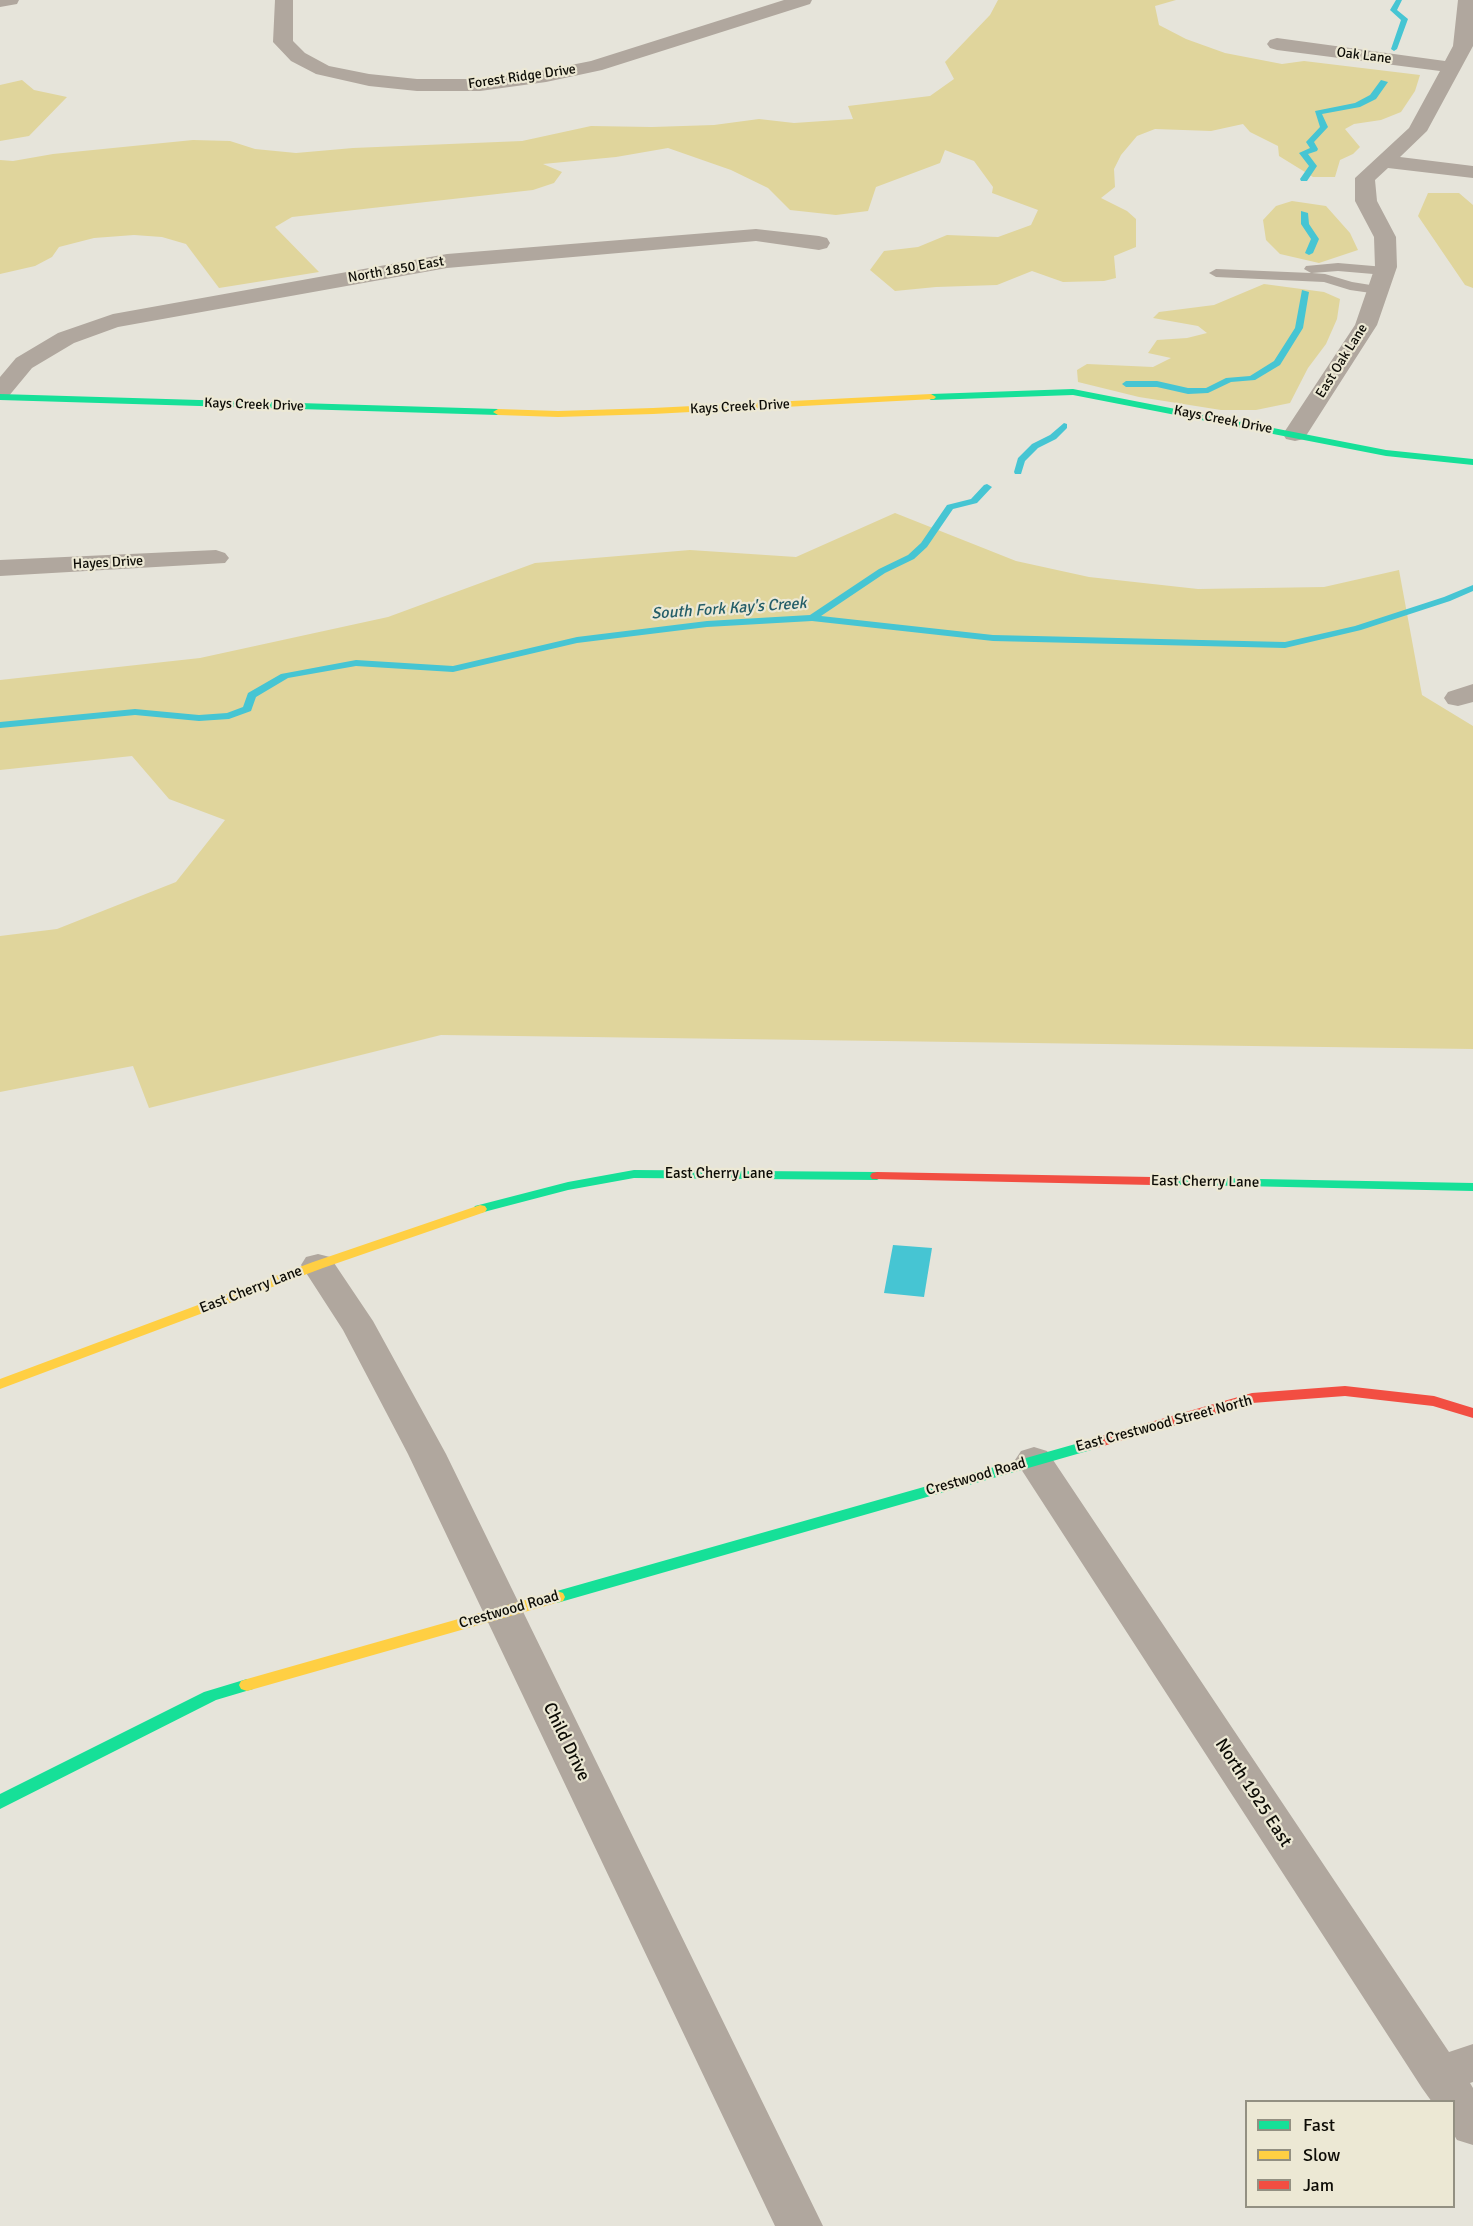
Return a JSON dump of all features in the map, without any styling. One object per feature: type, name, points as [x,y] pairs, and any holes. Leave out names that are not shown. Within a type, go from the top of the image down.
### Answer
[{"type":"street","points":[[0,1],[10,0]]},
{"type":"street","name":"Forest Ridge Drive","points":[[284,0],[283,42],[298,57],[323,70],[357,78],[417,85],[480,85],[546,76],[595,66],[803,0]]},
{"type":"street","name":"East Oak Lane","points":[[1295,434],[1366,325],[1382,281],[1385,237],[1366,201],[1365,178],[1417,130],[1463,46],[1467,0]]},
{"type":"street","name":"Oak Lane","points":[[1277,44],[1450,67]]},
{"type":"street","points":[[1384,161],[1473,172]]},
{"type":"street","name":"North 1850 East","points":[[0,392],[24,363],[66,338],[113,321],[447,261],[756,236],[819,243]]},
{"type":"street","name":"Kays Creek Drive","points":[[0,397],[558,414],[1000,393],[1073,392],[1386,453],[1473,462]]},
{"type":"street","name":"Hayes Drive","points":[[0,568],[216,558]]},
{"type":"street","name":"East Cherry Lane","points":[[0,1384],[318,1264],[479,1209],[568,1185],[633,1174],[725,1173],[1473,1187]]},
{"type":"street","name":"Child Drive","points":[[318,1264],[360,1329],[427,1454],[799,2226]]},
{"type":"street","name":"East Crestwood Street North","points":[[1034,1460],[1252,1398],[1345,1391],[1434,1401],[1473,1413]]},
{"type":"street","name":"Crestwood Road","points":[[0,1802],[210,1696],[1034,1460]]},
{"type":"street","name":"North 1925 East","points":[[1034,1460],[1456,2069],[1473,2126]]},
{"type":"lane","points":[[1233,262],[1316,269],[1338,267],[1382,281]]},
{"type":"lane","points":[[1216,273],[1325,278],[1350,286],[1382,281]]},
{"type":"shaded area","points":[[998,0],[1176,0],[1155,6],[1159,25],[1186,39],[1225,53],[1282,64],[1304,61],[1420,75],[1415,91],[1401,112],[1381,120],[1354,124],[1345,129],[1360,147],[1353,154],[1340,160],[1335,177],[1313,177],[1279,156],[1278,146],[1250,132],[1243,124],[1211,131],[1155,129],[1137,136],[1121,155],[1114,169],[1115,187],[1101,198],[1127,211],[1136,219],[1136,247],[1114,256],[1116,278],[1104,281],[1063,282],[1032,271],[997,285],[895,291],[870,270],[884,251],[918,247],[947,235],[998,237],[1031,225],[1038,210],[992,193],[993,187],[974,161],[945,150],[940,163],[876,187],[868,211],[836,215],[790,210],[768,188],[731,170],[668,148],[616,157],[543,164],[562,172],[554,183],[533,190],[292,217],[275,227],[319,272],[219,288],[186,244],[162,237],[134,235],[94,238],[59,247],[52,257],[35,266],[0,274],[0,160],[13,161],[53,154],[193,140],[230,141],[255,149],[296,153],[353,148],[522,141],[591,126],[652,127],[714,125],[759,119],[794,123],[853,119],[848,106],[930,96],[954,79],[945,62],[990,15]]},
{"type":"shaded area","points":[[22,80],[34,90],[67,97],[29,136],[0,141],[0,85]]},
{"type":"shaded area","points":[[1428,193],[1459,193],[1473,205],[1473,288],[1465,285],[1418,216]]},
{"type":"shaded area","points":[[1292,201],[1326,206],[1350,233],[1358,250],[1319,263],[1280,254],[1266,240],[1263,220],[1276,206]]},
{"type":"shaded area","points":[[1264,284],[1324,292],[1340,299],[1337,319],[1326,344],[1308,368],[1290,403],[1256,410],[1221,410],[1139,397],[1078,382],[1077,370],[1087,364],[1153,367],[1171,358],[1148,353],[1157,340],[1187,338],[1207,333],[1198,326],[1153,318],[1159,312],[1214,305]]},
{"type":"shaded area","points":[[895,513],[1016,561],[1089,577],[1198,589],[1324,587],[1399,570],[1422,695],[1473,726],[1473,1049],[441,1035],[149,1108],[133,1066],[0,1092],[0,936],[57,929],[176,882],[225,820],[169,799],[132,756],[0,770],[0,680],[200,658],[388,617],[535,563],[690,550],[796,557]]},
{"type":"water","points":[[893,1245],[932,1248],[924,1297],[884,1293]]},
{"type":"waterway","points":[[1394,49],[1405,19],[1393,10],[1399,0]]},
{"type":"waterway","points":[[1304,179],[1313,166],[1303,153],[1314,149],[1310,142],[1324,127],[1318,113],[1357,105],[1373,97],[1384,82]]},
{"type":"waterway","points":[[1304,213],[1305,224],[1315,239],[1309,253]]},
{"type":"waterway","points":[[1126,384],[1157,384],[1188,391],[1208,390],[1229,380],[1252,378],[1277,363],[1299,328],[1305,292]]},
{"type":"waterway","points":[[1018,472],[1021,460],[1035,446],[1053,437],[1064,426]]},
{"type":"waterway","points":[[812,618],[882,571],[911,557],[924,545],[950,507],[974,501],[987,487]]},
{"type":"waterway","name":"South Fork Kay's Creek","points":[[812,618],[993,638],[1285,645],[1358,628],[1447,599],[1473,588]]},
{"type":"waterway","name":"South Fork Kay's Creek","points":[[0,725],[135,712],[199,718],[229,716],[247,709],[252,695],[285,676],[356,663],[453,669],[577,640],[707,624],[812,618]]},
{"type":"traffic: fast","points":[[931,397],[1073,392],[1386,453],[1473,462]]},
{"type":"traffic: fast","points":[[0,397],[498,412]]},
{"type":"traffic: fast","points":[[480,1209],[568,1186],[634,1174],[877,1176]]},
{"type":"traffic: fast","points":[[1152,1181],[1473,1187]]},
{"type":"traffic: fast","points":[[557,1597],[1086,1446]]},
{"type":"traffic: fast","points":[[0,1802],[210,1696],[247,1685]]},
{"type":"traffic: slow","points":[[498,412],[558,414],[653,411],[931,397]]},
{"type":"traffic: slow","points":[[0,1384],[318,1265],[480,1209]]},
{"type":"traffic: slow","points":[[247,1685],[557,1597]]},
{"type":"traffic: jam","points":[[877,1176],[1152,1181]]},
{"type":"traffic: jam","points":[[1086,1446],[1252,1398],[1345,1391],[1434,1401],[1473,1413]]}]
